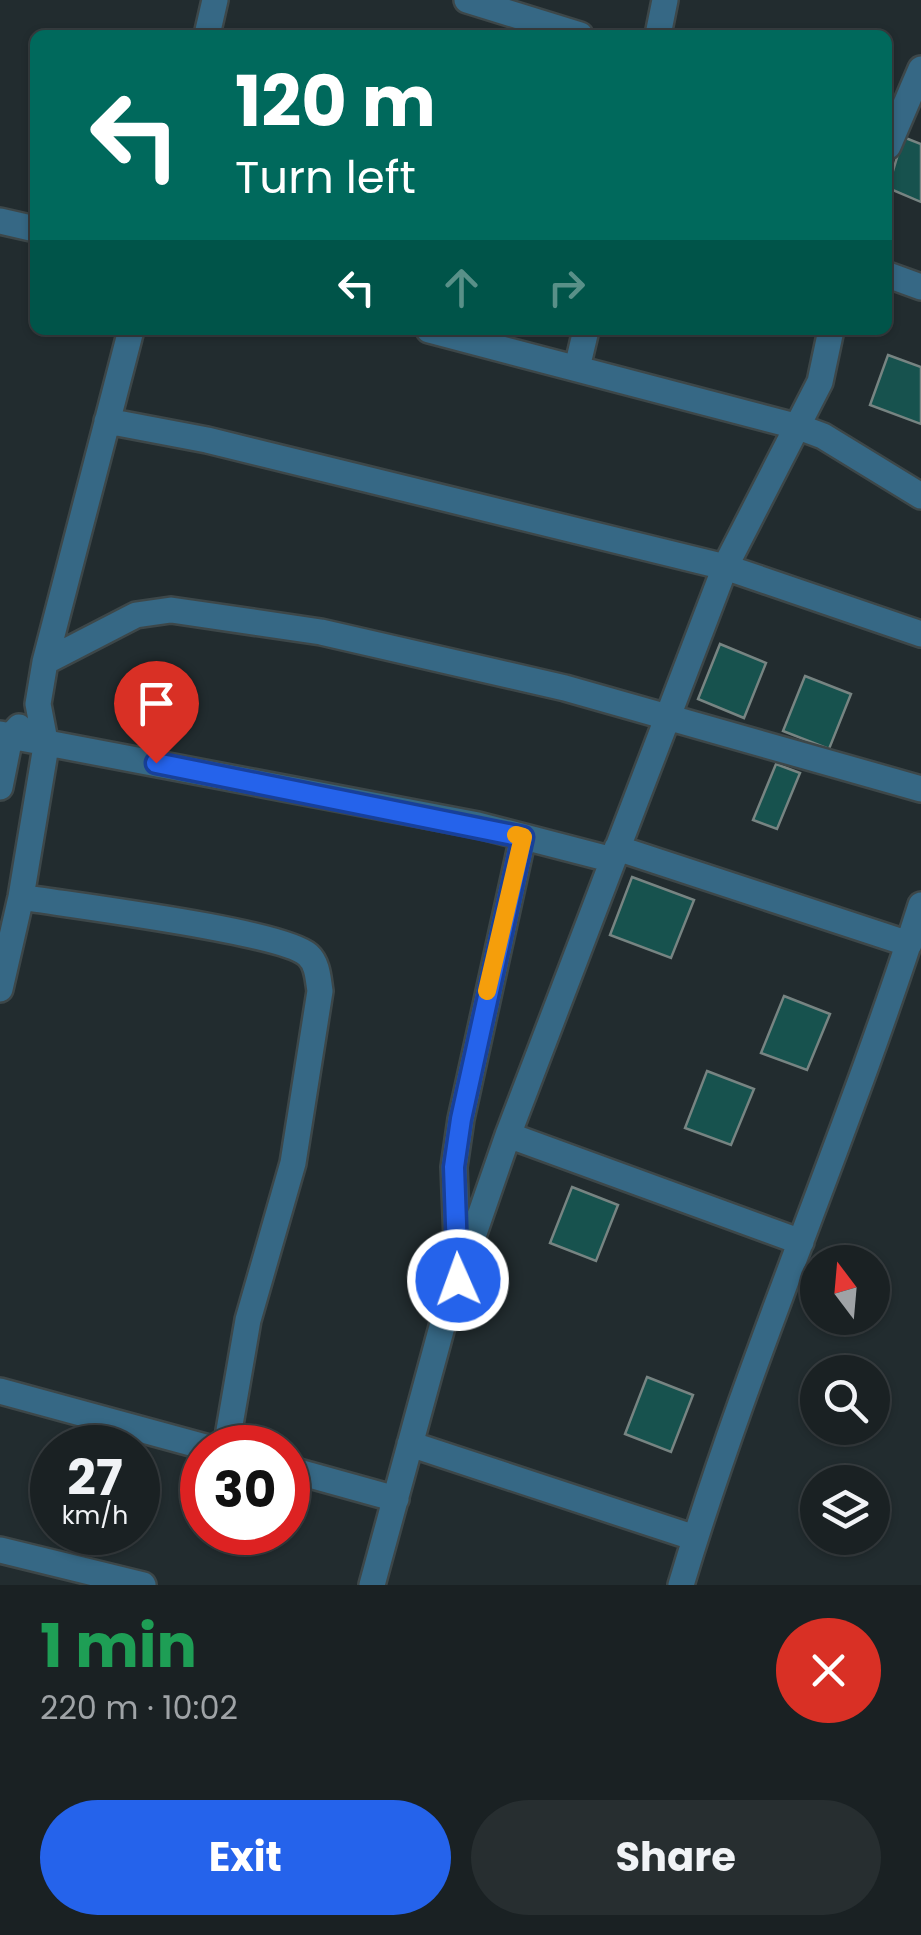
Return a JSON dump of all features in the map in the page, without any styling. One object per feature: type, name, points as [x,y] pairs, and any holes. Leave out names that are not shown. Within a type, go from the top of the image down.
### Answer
[{"type":"street","points":[[208,30],[215,0]]},
{"type":"street","points":[[467,0],[564,30]]},
{"type":"street","points":[[659,30],[666,0]]},
{"type":"street","points":[[903,118],[921,69]]},
{"type":"street","points":[[0,222],[30,229]]},
{"type":"street","points":[[892,276],[921,287]]},
{"type":"street","points":[[0,989],[21,898],[46,746],[38,704],[45,662],[129,335]]},
{"type":"street","points":[[448,335],[799,427],[824,436],[921,496]]},
{"type":"street","points":[[577,368],[585,335]]},
{"type":"street","points":[[372,1585],[458,1280],[508,1135],[725,567],[820,382],[831,335]]},
{"type":"street","points":[[107,420],[207,440],[725,567],[921,634]]},
{"type":"street","points":[[45,662],[136,615],[171,610],[321,632],[565,688],[921,789]]},
{"type":"street","points":[[0,787],[5,736],[38,704]]},
{"type":"street","points":[[5,736],[228,774],[615,854],[909,944]]},
{"type":"street","points":[[458,1280],[454,1167],[461,1119],[523,837]]},
{"type":"street","points":[[21,898],[220,930],[294,947],[316,966],[320,991],[293,1164],[248,1320],[230,1425]]},
{"type":"street","points":[[681,1585],[745,1384],[801,1242],[921,906]]},
{"type":"street","points":[[508,1135],[801,1242]]},
{"type":"street","points":[[0,1392],[180,1440]]},
{"type":"street","points":[[410,1444],[695,1538]]},
{"type":"street","points":[[310,1475],[396,1499]]},
{"type":"street","points":[[0,1550],[143,1585]]},
{"type":"building","points":[[903,137],[921,144],[921,202],[892,190],[892,174]]},
{"type":"building","points":[[888,355],[921,367],[921,424],[870,405]]},
{"type":"building","points":[[720,644],[766,663],[744,718],[698,699]]},
{"type":"building","points":[[805,676],[851,694],[829,749],[783,731]]},
{"type":"building","points":[[776,764],[800,773],[777,829],[753,820]]},
{"type":"building","points":[[632,877],[694,900],[671,958],[610,935]]},
{"type":"building","points":[[784,996],[830,1014],[807,1070],[761,1053]]},
{"type":"building","points":[[707,1071],[754,1089],[731,1145],[685,1128]]},
{"type":"building","points":[[572,1187],[618,1205],[596,1261],[550,1243]]},
{"type":"building","points":[[647,1377],[693,1395],[671,1452],[625,1434]]},
{"type":"slow traffic","points":[[487,991],[523,837],[516,835]]},
{"type":"route","points":[[156,763],[228,774],[523,837],[482,1009],[461,1119],[454,1167],[458,1280]]}]
